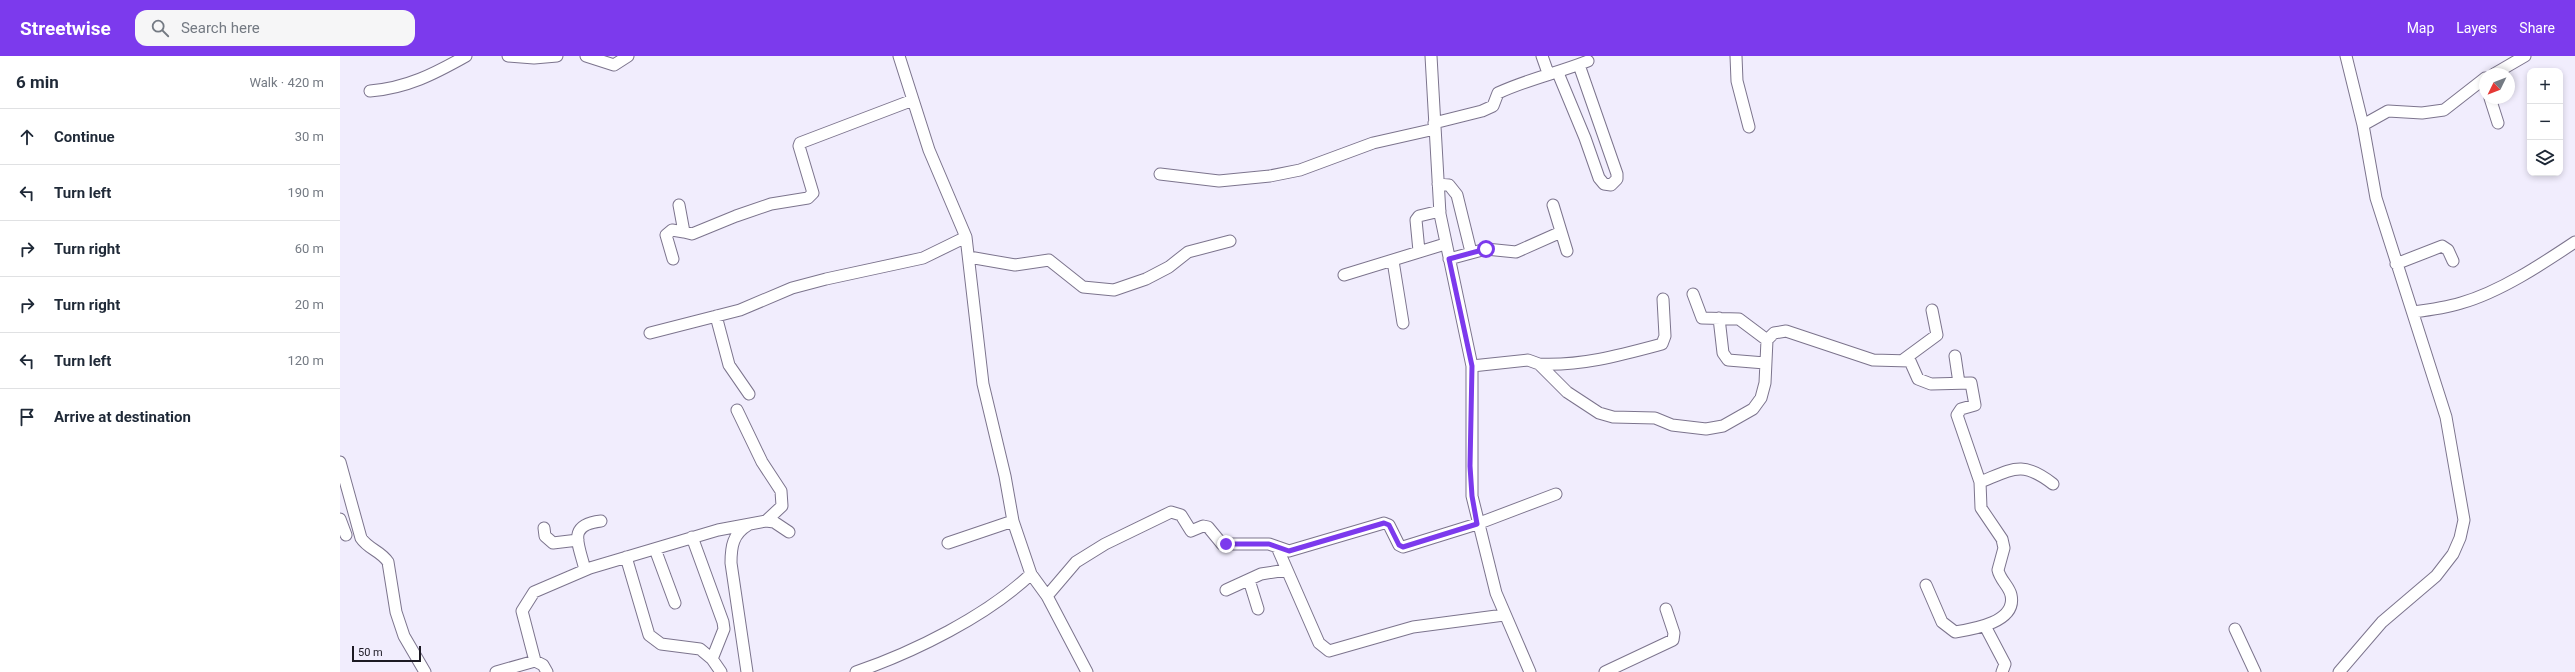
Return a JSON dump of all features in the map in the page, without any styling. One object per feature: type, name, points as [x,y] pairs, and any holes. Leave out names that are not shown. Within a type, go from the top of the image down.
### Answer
[{"type":"street","points":[[370,91],[387,90],[424,80],[466,56]]},
{"type":"street","points":[[508,56],[534,58],[557,56]]},
{"type":"street","points":[[586,56],[614,65],[628,56]]},
{"type":"street","points":[[899,56],[929,150],[966,237],[974,321],[983,384],[1005,476],[1013,522],[1031,574],[1047,596],[1087,672]]},
{"type":"street","points":[[1431,56],[1440,211],[1445,244],[1472,366],[1470,466],[1472,496],[1485,558],[1504,615],[1530,672]]},
{"type":"street","points":[[1160,174],[1219,181],[1270,176],[1300,170],[1373,144],[1482,111],[1493,106],[1498,93],[1553,73],[1583,63],[1617,174],[1617,180],[1611,185],[1604,184],[1599,178],[1585,138],[1553,73],[1542,56]]},
{"type":"street","points":[[1736,56],[1737,81],[1748,127]]},
{"type":"street","points":[[2339,672],[2382,622],[2436,576],[2452,554],[2460,538],[2464,520],[2446,417],[2376,198],[2363,125],[2346,56]]},
{"type":"street","points":[[2504,68],[2525,56]]},
{"type":"street","points":[[2363,125],[2388,111],[2422,113],[2444,110],[2479,84]]},
{"type":"street","points":[[673,259],[666,235],[672,230],[692,234],[771,204],[811,196],[813,193],[799,146],[800,143],[913,100]]},
{"type":"street","points":[[2492,104],[2498,123]]},
{"type":"street","points":[[1438,184],[1449,185],[1457,195],[1471,252]]},
{"type":"street","points":[[679,205],[684,232]]},
{"type":"street","points":[[1553,205],[1567,251]]},
{"type":"street","points":[[1419,251],[1416,220],[1419,216],[1440,211]]},
{"type":"street","points":[[1449,259],[1471,252],[1493,249],[1506,253],[1516,252],[1561,232]]},
{"type":"street","points":[[650,333],[740,310],[792,288],[923,258],[966,237]]},
{"type":"street","points":[[969,257],[1015,265],[1049,260],[1083,287],[1114,290],[1146,279],[1169,267],[1188,252],[1230,241]]},
{"type":"street","points":[[2413,312],[2457,304],[2476,298],[2526,272],[2575,242]]},
{"type":"street","points":[[1344,275],[1445,244]]},
{"type":"street","points":[[2396,264],[2442,246],[2448,250],[2453,261]]},
{"type":"street","points":[[1393,261],[1403,323]]},
{"type":"street","points":[[1693,294],[1700,316],[1705,319],[1739,319],[1767,340]]},
{"type":"street","points":[[1472,366],[1516,360],[1528,360],[1539,364],[1560,365],[1606,359],[1662,344],[1665,336],[1663,299]]},
{"type":"street","points":[[1902,360],[1937,335],[1932,310]]},
{"type":"street","points":[[716,316],[728,365],[749,394]]},
{"type":"street","points":[[1719,318],[1723,353],[1728,360],[1765,363]]},
{"type":"street","points":[[1539,364],[1567,392],[1599,413],[1613,417],[1655,418],[1672,424],[1706,429],[1723,426],[1753,409],[1762,398],[1767,340],[1774,333],[1786,331],[1873,360],[1902,360],[1911,362],[1916,376],[1925,383],[1936,385],[1971,383],[1976,400],[1975,405],[1961,409],[1957,415],[1980,482],[1981,508],[1997,528],[2004,548],[1998,570],[1999,576],[2011,596],[2010,611],[1985,626],[1955,632],[1946,627],[1926,585]]},
{"type":"street","points":[[1955,356],[1959,383]]},
{"type":"street","points":[[737,410],[762,462],[781,492],[782,506],[766,521]]},
{"type":"street","points":[[340,462],[361,538],[365,544],[384,556],[388,562],[396,612],[404,636],[425,672]]},
{"type":"street","points":[[1980,482],[2010,470],[2027,468],[2035,471],[2053,484]]},
{"type":"street","points":[[1047,596],[1076,562],[1105,544],[1171,512],[1181,515],[1191,531],[1202,526],[1208,527],[1222,544],[1269,544],[1289,551],[1384,523],[1389,525],[1399,545],[1403,547],[1477,524],[1556,494]]},
{"type":"street","points":[[340,519],[346,535]]},
{"type":"street","points":[[585,570],[578,536],[582,526],[586,522],[601,521]]},
{"type":"street","points":[[535,662],[522,611],[525,603],[534,592],[585,570],[692,537],[766,521],[774,522],[789,532]]},
{"type":"street","points":[[948,543],[1013,522]]},
{"type":"street","points":[[746,672],[731,563],[731,547],[741,529],[749,525]]},
{"type":"street","points":[[544,528],[545,536],[553,543],[578,540]]},
{"type":"street","points":[[692,537],[724,622],[724,629],[712,659]]},
{"type":"street","points":[[1277,547],[1320,643],[1329,651],[1413,627],[1504,615]]},
{"type":"street","points":[[655,549],[675,603]]},
{"type":"street","points":[[626,557],[649,636],[661,644],[700,649],[712,659],[721,672]]},
{"type":"street","points":[[1226,590],[1260,574],[1286,570]]},
{"type":"street","points":[[856,672],[904,654],[954,627],[1012,592],[1031,574]]},
{"type":"street","points":[[1249,580],[1258,609]]},
{"type":"street","points":[[1606,672],[1673,640],[1674,633],[1666,609]]},
{"type":"street","points":[[1985,626],[2005,664],[2002,672]]},
{"type":"street","points":[[2235,628],[2255,672]]},
{"type":"street","points":[[496,672],[519,669],[535,662],[543,665],[547,672]]},
{"type":"route","points":[[1226,544],[1245,546],[1269,544],[1289,551],[1330,541],[1384,523],[1389,525],[1392,529],[1394,538],[1401,547],[1403,547],[1477,524],[1472,496],[1470,466],[1472,366],[1449,259],[1486,249]]}]
